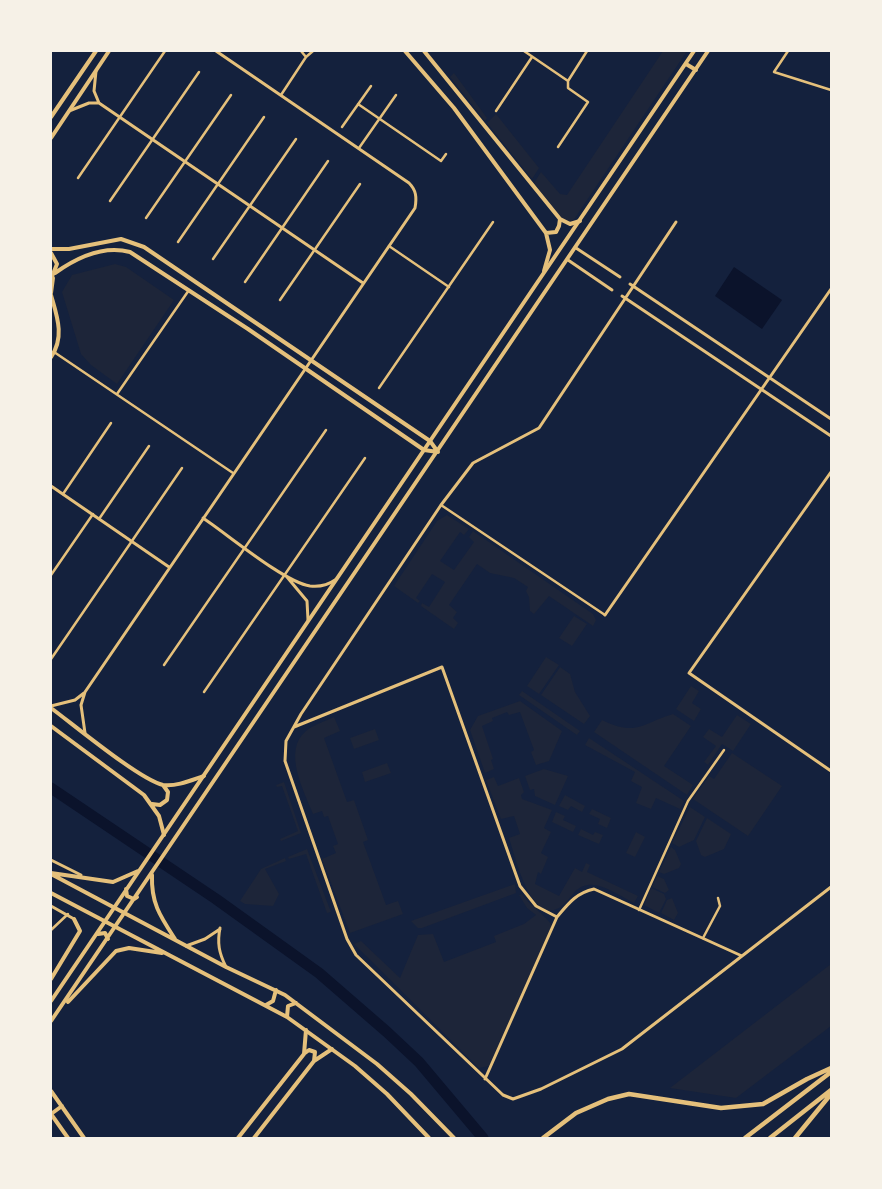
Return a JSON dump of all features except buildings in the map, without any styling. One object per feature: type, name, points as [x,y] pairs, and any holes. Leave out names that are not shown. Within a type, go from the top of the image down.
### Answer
[{"type":"highway","points":[[543,1138],[576,1114],[608,1099],[630,1094],[721,1108],[763,1104],[831,1070]]},
{"type":"highway","points":[[746,1138],[831,1070]]},
{"type":"highway","points":[[770,1138],[831,1090]]},
{"type":"highway","points":[[795,1138],[831,1094]]},
{"type":"main road","points":[[51,117],[96,51]]},
{"type":"main road","points":[[51,138],[110,51]]},
{"type":"main road","points":[[405,51],[454,108],[546,233],[550,250],[544,272]]},
{"type":"main road","points":[[424,51],[560,219],[570,224],[580,221]]},
{"type":"main road","points":[[51,1000],[694,51]]},
{"type":"main road","points":[[51,1022],[708,51]]},
{"type":"main road","points":[[686,64],[696,70]]},
{"type":"main road","points":[[546,233],[556,232],[560,219]]},
{"type":"main road","points":[[51,249],[69,249],[121,239],[132,241],[430,441],[438,452]]},
{"type":"main road","points":[[53,276],[70,263],[113,249],[122,250],[139,257],[424,450],[438,452]]},
{"type":"main road","points":[[51,253],[56,264],[51,294],[60,332],[52,353]]},
{"type":"main road","points":[[51,707],[134,769],[163,785],[168,792],[167,800],[160,805],[152,804]]},
{"type":"main road","points":[[51,726],[126,780],[152,804],[159,816],[164,835]]},
{"type":"main road","points":[[163,785],[177,784],[204,776]]},
{"type":"main road","points":[[51,873],[113,882],[140,869]]},
{"type":"main road","points":[[51,873],[125,915],[226,967],[276,990],[296,1003],[377,1064],[411,1094],[454,1138]]},
{"type":"main road","points":[[152,875],[152,898],[176,941]]},
{"type":"main road","points":[[126,889],[126,894],[130,898],[137,896]]},
{"type":"main road","points":[[51,893],[287,1017],[332,1049],[387,1094],[430,1138]]},
{"type":"main road","points":[[51,979],[80,931],[74,919]]},
{"type":"main road","points":[[93,939],[100,932],[105,933],[108,938],[104,946]]},
{"type":"main road","points":[[61,1009],[116,951],[130,948],[167,954]]},
{"type":"main road","points":[[266,1005],[272,1001],[276,990]]},
{"type":"main road","points":[[287,1017],[288,1006],[296,1003]]},
{"type":"main road","points":[[304,1054],[306,1030]]},
{"type":"main road","points":[[254,1138],[314,1061],[332,1049]]},
{"type":"main road","points":[[238,1138],[304,1054],[313,1050],[315,1052],[314,1061]]},
{"type":"main road","points":[[51,1091],[84,1138]]},
{"type":"main road","points":[[62,1106],[51,1114],[68,1138]]},
{"type":"street","points":[[78,178],[165,51]]},
{"type":"street","points":[[85,733],[81,705],[85,692],[415,208],[416,200],[413,187],[409,182],[216,51]]},
{"type":"street","points":[[301,51],[306,57]]},
{"type":"street","points":[[281,95],[306,57],[313,51]]},
{"type":"street","points":[[524,51],[568,81]]},
{"type":"street","points":[[558,147],[588,102],[568,88],[568,81],[588,51]]},
{"type":"street","points":[[788,51],[774,72],[831,90]]},
{"type":"street","points":[[496,111],[532,57]]},
{"type":"street","points":[[96,71],[94,90],[99,103]]},
{"type":"street","points":[[110,201],[199,72]]},
{"type":"street","points":[[342,127],[372,86]]},
{"type":"street","points":[[146,218],[231,95]]},
{"type":"street","points":[[359,148],[396,95]]},
{"type":"street","points":[[69,111],[89,103],[99,103],[121,116],[363,284]]},
{"type":"street","points":[[358,104],[441,161],[446,154]]},
{"type":"street","points":[[178,242],[264,117]]},
{"type":"street","points":[[213,260],[296,139]]},
{"type":"street","points":[[245,282],[328,162]]},
{"type":"street","points":[[280,300],[360,184]]},
{"type":"street","points":[[379,388],[493,222]]},
{"type":"street","points":[[676,222],[623,297],[539,428],[473,463],[441,505],[294,727],[286,741],[285,761],[347,939],[356,955],[485,1079],[503,1095],[513,1099],[541,1089],[622,1049],[831,887]]},
{"type":"street","points":[[389,246],[449,287]]},
{"type":"street","points":[[576,248],[620,277]]},
{"type":"street","points":[[568,260],[612,290]]},
{"type":"street","points":[[632,285],[831,419]]},
{"type":"street","points":[[441,505],[605,615],[831,289]]},
{"type":"street","points":[[117,394],[189,290]]},
{"type":"street","points":[[623,297],[831,436]]},
{"type":"street","points":[[52,353],[117,394],[233,473]]},
{"type":"street","points":[[63,494],[111,424]]},
{"type":"street","points":[[164,666],[326,430]]},
{"type":"street","points":[[99,518],[148,446]]},
{"type":"street","points":[[204,692],[365,458]]},
{"type":"street","points":[[51,659],[182,468]]},
{"type":"street","points":[[831,472],[689,673],[831,771]]},
{"type":"street","points":[[51,494],[53,487],[169,567]]},
{"type":"street","points":[[51,574],[93,514]]},
{"type":"street","points":[[203,518],[284,575],[300,583],[316,586],[338,578]]},
{"type":"street","points":[[284,575],[307,601],[309,608],[308,623]]},
{"type":"street","points":[[294,727],[442,667],[520,886],[536,906],[557,917]]},
{"type":"street","points":[[51,707],[69,702],[85,692]]},
{"type":"street","points":[[639,910],[688,801],[724,750]]},
{"type":"street","points":[[51,860],[81,876]]},
{"type":"street","points":[[485,1079],[557,917],[572,899],[582,892],[594,889],[742,956]]},
{"type":"street","points":[[703,938],[720,906],[718,898]]},
{"type":"street","points":[[51,906],[74,919]]},
{"type":"street","points":[[51,930],[68,914]]},
{"type":"street","points":[[185,946],[205,939],[220,928],[218,940],[220,954],[226,967]]},
{"type":"shaded area","points":[[663,51],[687,51],[575,218],[571,222],[564,221],[534,183],[541,172],[560,194],[567,195]]},
{"type":"shaded area","points":[[454,73],[487,118],[485,121],[450,77]]},
{"type":"shaded area","points":[[496,114],[539,168],[532,179],[487,123]]},
{"type":"shaded area","points":[[115,264],[126,267],[174,300],[117,384],[91,365],[81,354],[62,292],[72,275]]},
{"type":"shaded area","points":[[734,267],[782,300],[762,329],[715,296]]},
{"type":"shaded area","points":[[447,515],[469,529],[464,535],[460,532],[440,561],[454,570],[474,542],[469,537],[473,531],[593,614],[596,620],[593,626],[549,596],[534,614],[530,611],[529,597],[526,591],[528,587],[514,578],[490,573],[477,564],[449,605],[457,612],[453,618],[458,623],[454,629],[421,606],[422,603],[429,607],[445,582],[432,574],[416,598],[420,601],[418,603],[394,586],[437,521]]},
{"type":"shaded area","points":[[574,616],[587,624],[572,646],[559,638]]},
{"type":"shaded area","points":[[546,657],[559,665],[539,694],[527,686]]},
{"type":"shaded area","points":[[560,667],[570,674],[575,692],[590,716],[584,724],[541,695]]},
{"type":"shaded area","points":[[691,686],[699,691],[692,703],[701,709],[694,721],[676,709]]},
{"type":"shaded area","points":[[522,691],[580,731],[577,735],[519,695]]},
{"type":"shaded area","points":[[520,701],[562,731],[549,761],[536,765],[531,752],[534,750],[520,712],[509,715],[507,712],[492,718],[493,721],[482,726],[493,759],[491,760],[494,769],[485,773],[470,730],[478,716]]},
{"type":"shaded area","points":[[673,714],[691,726],[664,766],[693,785],[687,795],[594,732],[602,720],[623,728],[631,728],[639,727]]},
{"type":"shaded area","points":[[737,715],[751,724],[733,751],[722,744],[708,765],[704,762],[716,746],[703,737],[709,729],[722,737]]},
{"type":"shaded area","points":[[334,717],[340,731],[324,738],[347,802],[354,800],[368,840],[363,842],[386,905],[398,901],[403,914],[350,933],[322,859],[336,853],[333,846],[338,844],[328,816],[324,817],[322,811],[313,814],[297,771],[295,760],[299,739],[306,731]]},
{"type":"shaded area","points":[[375,729],[379,740],[354,749],[350,738]]},
{"type":"shaded area","points":[[589,738],[684,801],[680,809],[656,798],[651,809],[636,803],[642,787],[631,781],[635,772],[585,745]]},
{"type":"shaded area","points":[[732,753],[782,786],[748,836],[693,799],[709,776],[714,779]]},
{"type":"shaded area","points":[[387,763],[391,773],[365,782],[362,772]]},
{"type":"shaded area","points":[[544,769],[568,776],[555,805],[535,796],[534,789],[530,790],[525,776]]},
{"type":"shaded area","points":[[494,777],[498,786],[519,778],[524,792],[521,795],[522,799],[552,810],[544,828],[551,832],[541,853],[548,857],[541,874],[538,872],[535,884],[559,896],[575,868],[582,872],[586,863],[590,865],[587,872],[638,896],[634,903],[606,888],[588,885],[575,891],[559,908],[549,910],[540,906],[525,885],[509,838],[520,834],[514,816],[501,819],[486,780]]},
{"type":"shaded area","points":[[284,782],[301,833],[281,841],[280,839],[298,831],[282,786],[277,787],[276,785]]},
{"type":"shaded area","points":[[565,795],[585,806],[582,812],[571,806],[568,810],[559,806]]},
{"type":"shaded area","points":[[690,807],[705,817],[694,840],[679,847],[672,843]]},
{"type":"shaded area","points":[[592,809],[611,818],[607,828],[598,824],[600,819],[589,814]]},
{"type":"shaded area","points":[[556,812],[565,816],[563,820],[576,826],[573,832],[552,822]]},
{"type":"shaded area","points":[[707,818],[731,834],[724,849],[705,857],[701,855],[696,841]]},
{"type":"shaded area","points":[[581,829],[593,835],[595,832],[603,835],[599,844],[578,835]]},
{"type":"shaded area","points":[[636,832],[645,837],[635,857],[626,853]]},
{"type":"shaded area","points":[[671,847],[675,850],[681,864],[679,868],[664,874],[659,872]]},
{"type":"shaded area","points":[[307,849],[331,912],[327,913],[306,854],[289,859],[288,857]]},
{"type":"shaded area","points":[[285,858],[286,861],[265,869],[279,894],[273,906],[245,904],[240,901],[261,869]]},
{"type":"shaded area","points":[[657,876],[664,879],[669,890],[665,893],[652,887]]},
{"type":"shaded area","points":[[515,884],[516,893],[422,928],[418,928],[411,921]]},
{"type":"shaded area","points":[[651,888],[664,894],[666,899],[659,913],[644,905]]},
{"type":"shaded area","points":[[522,894],[552,926],[489,1066],[479,1068],[354,944],[361,941],[400,978],[418,935],[433,934],[444,962],[496,942],[494,936],[524,924],[536,915],[527,908],[519,895]]},
{"type":"shaded area","points":[[672,898],[678,913],[674,920],[661,913],[667,900]]},
{"type":"shaded area","points":[[831,964],[831,1026],[736,1098],[670,1088]]},
{"type":"waterway","points":[[51,788],[216,899],[319,973],[419,1062],[483,1138]]}]
